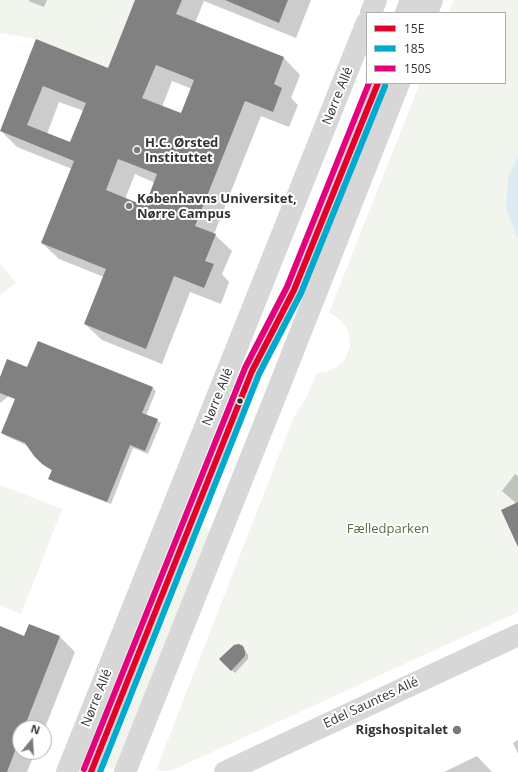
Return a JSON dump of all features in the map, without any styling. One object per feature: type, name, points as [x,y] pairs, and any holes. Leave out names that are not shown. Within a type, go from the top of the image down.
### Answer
[{"type":"street","points":[[371,12],[376,0]]},
{"type":"street","points":[[406,12],[411,0]]},
{"type":"street","points":[[427,12],[432,0]]},
{"type":"street","name":"Nørre Allé","points":[[68,772],[366,25]]},
{"type":"street","points":[[91,772],[249,377],[294,290],[378,84]]},
{"type":"street","points":[[125,772],[280,387],[399,84]]},
{"type":"street","name":"Edel Sauntes Allé","points":[[225,772],[518,635]]},
{"type":"green space","points":[[0,0],[135,0],[108,68],[36,39],[0,33]]},
{"type":"green space","name":"Fælledparken","points":[[454,0],[518,0],[518,612],[175,769],[161,771],[157,768],[293,419],[306,398],[317,373],[326,372],[335,368],[344,361],[348,352],[350,346],[347,328],[337,317],[329,313],[420,84],[506,84],[506,12],[448,12]]},
{"type":"green space","points":[[0,263],[16,283],[0,295]]},
{"type":"green space","points":[[0,485],[62,509],[21,614],[0,605]]},
{"type":"green space","points":[[205,527],[209,529],[210,535],[115,770],[105,766],[200,528]]},
{"type":"shaded area","points":[[518,156],[518,239],[506,209],[508,177]]},
{"type":"building","name":"H.C. Ørsted Instituttet","points":[[135,0],[182,0],[176,14],[284,57],[274,84],[282,88],[273,112],[245,101],[195,226],[216,234],[205,261],[214,264],[204,288],[174,276],[146,349],[84,324],[106,269],[41,243],[74,161],[0,131],[36,39],[108,68]],"holes":[[[156,65],[194,80],[181,113],[142,98]],[[43,86],[86,103],[70,142],[27,125]],[[118,159],[157,174],[145,206],[106,190]]]},
{"type":"building","points":[[225,0],[288,0],[279,23]]},
{"type":"building","points":[[38,341],[153,387],[142,413],[158,419],[145,451],[130,445],[107,502],[48,479],[52,470],[42,464],[34,456],[25,443],[1,433],[15,399],[0,393],[0,377],[7,359],[27,367]]},
{"type":"building","points":[[518,502],[518,547],[501,510]]},
{"type":"building","points":[[29,624],[60,636],[27,720],[12,720],[12,759],[7,772],[0,772],[0,626],[24,636]]},
{"type":"building","points":[[239,644],[243,646],[245,656],[231,671],[219,659],[234,645]]},
{"type":"transit line","name":"150S","points":[[84,769],[245,368],[287,287],[369,84]]},
{"type":"transit line","name":"15E","points":[[91,772],[252,371],[294,290],[378,84]]},
{"type":"transit line","name":"185","points":[[100,772],[259,374],[301,293],[385,86]]},
{"type":"place","name":"H.C. Ørsted Instituttet","points":[[137,150]]},
{"type":"place","name":"Københavns Universitet, Nørre Campus","points":[[129,206]]},
{"type":"place","name":"Rigshospitalet","points":[[457,730]]}]
